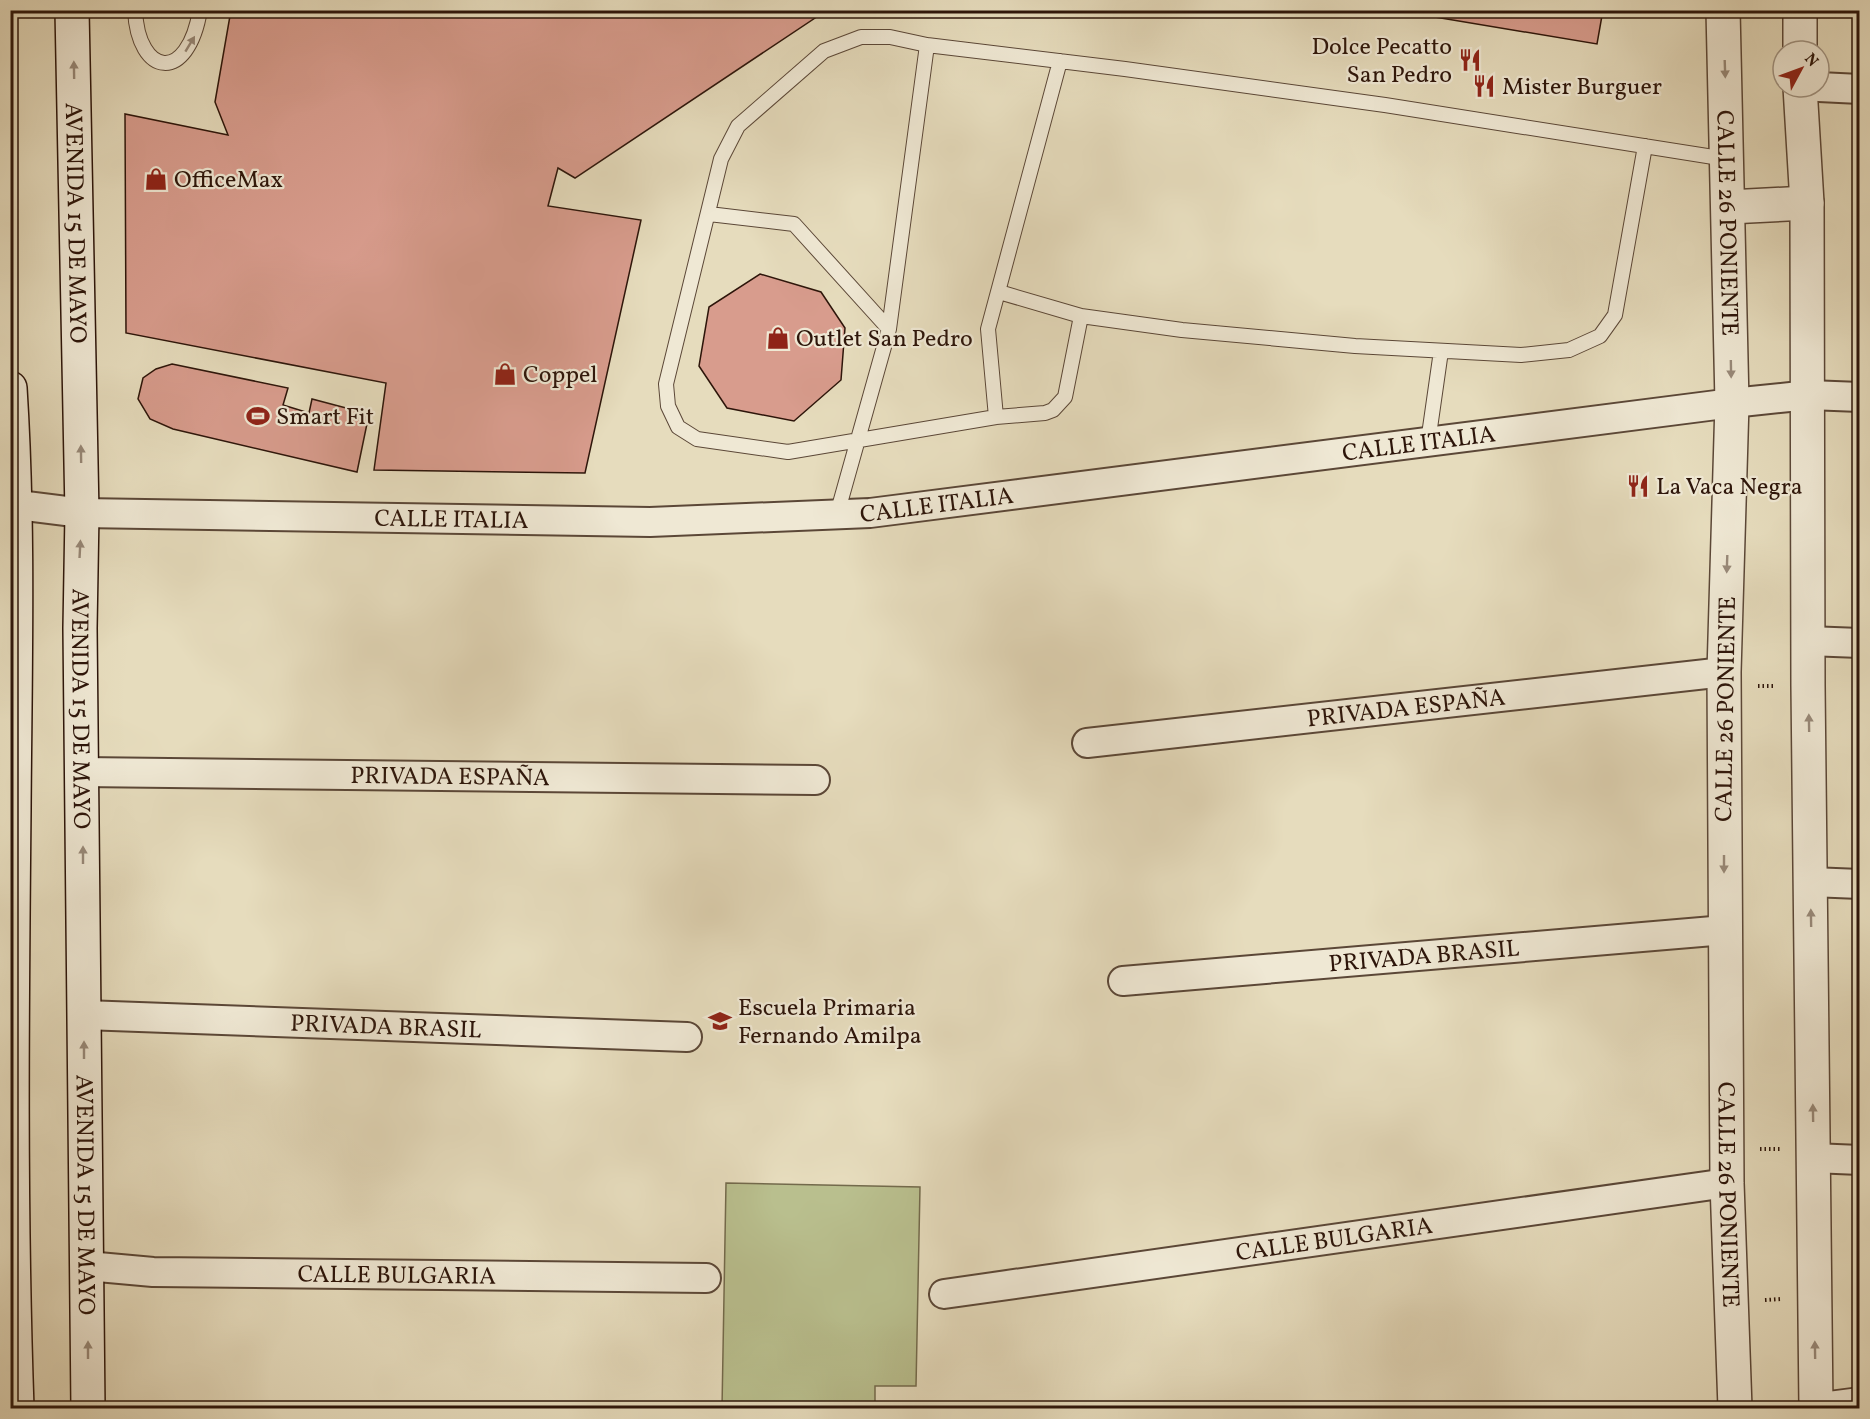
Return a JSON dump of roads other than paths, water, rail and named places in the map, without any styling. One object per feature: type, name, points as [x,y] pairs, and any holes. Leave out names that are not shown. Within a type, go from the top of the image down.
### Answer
[{"type":"street","name":"AVENIDA 15 DE MAYO","points":[[72,10],[82,513],[79,567],[88,1408]]},
{"type":"street","name":"CALLE 26 PONIENTE","points":[[1723,10],[1732,404],[1724,679],[1726,1183],[1735,1408]]},
{"type":"street","points":[[1800,10],[1800,39]]},
{"type":"street","points":[[1831,88],[1860,89]]},
{"type":"street","points":[[1801,99],[1807,203],[1808,686],[1815,1408],[1860,1402]]},
{"type":"street","points":[[1729,207],[1807,203]]},
{"type":"street","points":[[10,388],[14,504],[11,1255],[16,1408]]},
{"type":"street","name":"CALLE ITALIA","points":[[14,504],[82,513],[650,522],[870,513],[1732,404],[1809,395],[1860,397]]},
{"type":"street","points":[[1808,641],[1860,643]]},
{"type":"street","name":"PRIVADA ESPAÑA","points":[[1087,743],[1724,679]]},
{"type":"street","name":"PRIVADA ESPAÑA","points":[[82,772],[815,780]]},
{"type":"street","points":[[1810,882],[1860,884]]},
{"type":"street","name":"PRIVADA BRASIL","points":[[1123,981],[1725,930]]},
{"type":"street","name":"PRIVADA BRASIL","points":[[84,1016],[687,1037]]},
{"type":"street","points":[[1813,1153],[1860,1160]]},
{"type":"street","name":"CALLE BULGARIA","points":[[944,1294],[1726,1183]]},
{"type":"street","name":"CALLE BULGARIA","points":[[87,1266],[153,1272],[706,1278]]},
{"type":"lane","points":[[135,10],[136,31],[146,48],[159,62],[170,65],[178,61],[190,46],[196,33],[200,10]]},
{"type":"lane","points":[[1081,316],[1065,397],[1060,404],[1045,413],[996,417],[788,452],[697,439],[678,427],[668,406],[666,384],[721,159],[738,126],[824,51],[861,38],[890,37],[927,45],[1385,105],[1727,159]]},
{"type":"lane","points":[[837,514],[889,330],[927,45]]},
{"type":"lane","points":[[996,417],[988,329],[1060,61]]},
{"type":"lane","points":[[999,292],[1081,316],[1269,340],[1521,355],[1569,350],[1600,336],[1615,315],[1645,146]]},
{"type":"lane","points":[[709,214],[794,224],[889,330]]},
{"type":"lane","points":[[1428,442],[1441,351]]},
{"type":"place","name":"Dolce Pecatto San Pedro","points":[[1470,60]]},
{"type":"place","name":"Mister Burguer","points":[[1484,86]]},
{"type":"place","name":"OfficeMax","points":[[156,179]]},
{"type":"place","name":"Outlet San Pedro","points":[[778,338]]},
{"type":"place","name":"Coppel","points":[[505,374]]},
{"type":"place","name":"Smart Fit","points":[[258,416]]},
{"type":"place","name":"La Vaca Negra","points":[[1638,486]]},
{"type":"place","name":"Escuela Primaria Fernando Amilpa","points":[[720,1021]]}]
